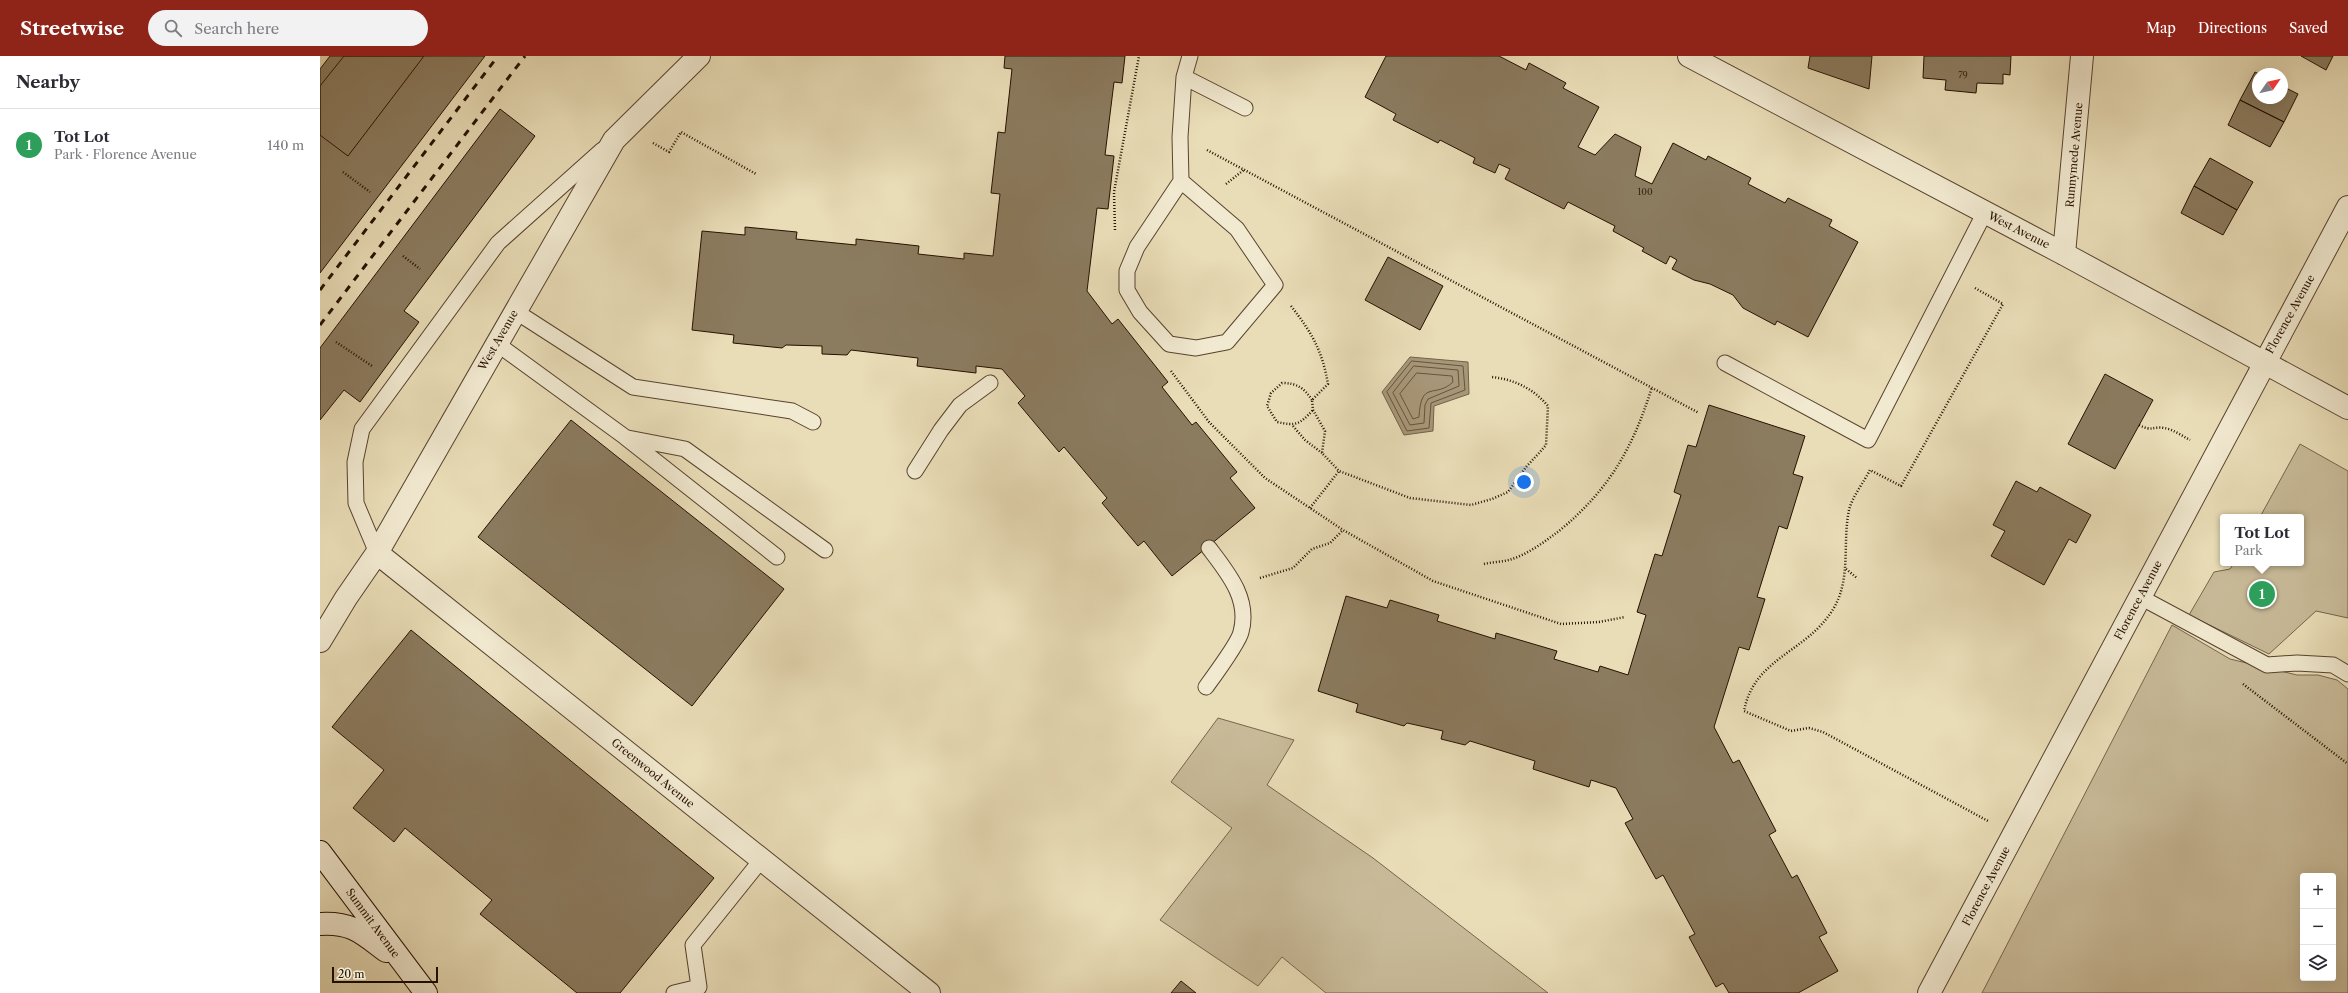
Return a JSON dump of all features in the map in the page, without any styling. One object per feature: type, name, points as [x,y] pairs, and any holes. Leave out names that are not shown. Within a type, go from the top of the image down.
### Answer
[{"type":"street","name":"West Avenue","points":[[320,641],[346,598],[377,553],[496,343],[614,140],[699,56]]},
{"type":"street","name":"West Avenue","points":[[1689,56],[2064,254],[2348,408]]},
{"type":"street","name":"Runnymede Avenue","points":[[2064,254],[2082,56]]},
{"type":"street","name":"Florence Avenue","points":[[1929,993],[2263,363],[2348,207]]},
{"type":"street","name":"Greenwood Avenue","points":[[377,553],[929,993]]},
{"type":"street","points":[[320,612],[346,598]]},
{"type":"street","name":"Summit Avenue","points":[[320,852],[369,915],[402,963],[426,993]]},
{"type":"street","points":[[320,924],[336,923],[357,928],[402,963]]},
{"type":"lane","points":[[1181,181],[1237,229],[1275,285],[1227,342],[1196,348],[1169,344],[1140,312],[1127,290],[1127,271],[1137,247],[1181,181],[1180,137],[1184,77],[1190,56]]},
{"type":"lane","points":[[1184,77],[1245,108]]},
{"type":"lane","points":[[377,553],[356,503],[355,462],[362,429],[498,243],[614,140]]},
{"type":"lane","points":[[1725,362],[1868,440],[1985,212]]},
{"type":"lane","points":[[515,311],[634,386],[792,411],[813,422]]},
{"type":"lane","points":[[496,343],[625,437],[777,557]]},
{"type":"lane","points":[[915,471],[960,405],[990,383]]},
{"type":"lane","points":[[625,437],[685,449],[825,550]]},
{"type":"lane","points":[[1206,687],[1241,633],[1242,601],[1228,573],[1209,548]]},
{"type":"lane","points":[[2140,597],[2248,657],[2267,665],[2297,663],[2333,665],[2348,674]]},
{"type":"lane","points":[[674,993],[699,987],[693,945],[762,859]]},
{"type":"path","points":[[1115,237],[1114,192],[1139,56]]},
{"type":"path","points":[[648,140],[669,152],[681,132],[756,174]]},
{"type":"path","points":[[1180,137],[1699,413]]},
{"type":"path","points":[[343,172],[370,192]]},
{"type":"path","points":[[403,256],[420,269]]},
{"type":"path","points":[[1275,285],[1312,333],[1324,360],[1328,384],[1312,400]]},
{"type":"path","points":[[1972,286],[2003,304],[1902,486],[1870,470],[1849,510],[1846,569],[1843,587],[1832,611],[1812,634],[1776,659],[1758,676],[1747,695],[1744,711],[1791,731],[1809,728],[1823,732],[1988,821]]},
{"type":"path","points":[[336,342],[372,366]]},
{"type":"path","points":[[1168,367],[1209,422],[1265,478],[1343,530],[1433,581],[1562,624],[1599,622],[1625,617]]},
{"type":"path","points":[[1322,453],[1325,431],[1313,410],[1312,400],[1306,392],[1294,383],[1282,383],[1271,393],[1268,406],[1277,422],[1293,426],[1305,440],[1322,453],[1339,471],[1410,498],[1471,505],[1492,499],[1508,492],[1526,467],[1546,445],[1548,406],[1540,397],[1529,392],[1521,384],[1509,379],[1491,377]]},
{"type":"path","points":[[1484,564],[1510,560],[1543,543],[1594,499],[1617,470],[1630,445],[1642,420],[1652,387]]},
{"type":"path","points":[[1293,426],[1303,421],[1313,410]]},
{"type":"path","points":[[2139,425],[2150,430],[2162,428],[2170,430],[2192,441]]},
{"type":"path","points":[[1310,508],[1339,471]]},
{"type":"path","points":[[1228,573],[1254,580],[1293,568],[1312,549],[1330,543],[1343,530]]},
{"type":"path","points":[[1846,569],[1857,578]]},
{"type":"path","points":[[2248,657],[2235,678],[2348,764]]},
{"type":"shaded area","points":[[2300,444],[2348,471],[2348,618],[2316,611],[2269,654],[2189,615],[2214,572],[2230,569],[2232,566],[2304,566],[2304,514],[2262,514]]},
{"type":"shaded area","points":[[2172,625],[2230,659],[2297,675],[2318,675],[2337,680],[2348,689],[2348,993],[1982,993]]},
{"type":"shaded area","points":[[1218,718],[1294,740],[1267,785],[1373,858],[1548,993],[1326,993],[1282,957],[1258,986],[1160,920],[1232,828],[1171,782]]},
{"type":"water","points":[[1410,357],[1468,362],[1469,394],[1434,406],[1433,431],[1404,435],[1382,392]]},
{"type":"building","points":[[330,56],[485,56],[320,273],[320,69]]},
{"type":"building","points":[[344,56],[424,56],[348,156],[320,135],[320,86]]},
{"type":"building","points":[[1005,56],[1125,56],[1122,83],[1114,82],[1105,155],[1114,156],[1108,209],[1097,208],[1087,291],[1112,324],[1118,319],[1168,382],[1162,387],[1192,425],[1196,422],[1237,472],[1230,478],[1255,508],[1172,576],[1144,541],[1138,546],[1102,503],[1107,498],[1064,447],[1059,452],[1018,403],[1025,396],[1002,369],[976,366],[976,373],[917,366],[918,358],[851,350],[847,355],[822,354],[822,346],[786,345],[782,348],[733,343],[734,335],[692,330],[702,231],[745,235],[745,227],[797,232],[796,239],[856,245],[856,239],[919,246],[918,254],[964,259],[964,253],[993,256],[1000,194],[991,193],[998,132],[1005,133],[1012,69],[1004,68]]},
{"type":"building","points":[[1386,56],[1499,56],[1526,70],[1529,63],[1566,83],[1563,88],[1599,107],[1578,147],[1595,155],[1615,134],[1641,147],[1635,176],[1652,184],[1673,143],[1706,160],[1708,156],[1751,178],[1748,184],[1785,203],[1788,198],[1832,220],[1829,226],[1858,242],[1808,337],[1777,321],[1775,325],[1743,308],[1733,295],[1710,284],[1694,280],[1672,269],[1677,260],[1670,256],[1666,264],[1642,251],[1644,248],[1613,231],[1615,226],[1568,202],[1564,209],[1505,179],[1510,169],[1499,164],[1495,173],[1473,163],[1475,158],[1440,140],[1438,143],[1393,120],[1396,114],[1365,97]]},
{"type":"building","points":[[1810,56],[1872,56],[1869,89],[1808,68]]},
{"type":"building","points":[[1924,56],[2011,56],[2010,75],[2003,74],[2003,84],[1977,83],[1976,93],[1945,90],[1946,80],[1923,78]]},
{"type":"building","points":[[2301,56],[2333,56],[2326,70]]},
{"type":"building","points":[[2252,78],[2252,104],[2288,104],[2288,89],[2298,94],[2284,122],[2240,100]]},
{"type":"building","points":[[2240,100],[2284,122],[2270,147],[2228,125]]},
{"type":"building","points":[[500,109],[535,136],[404,311],[419,322],[360,402],[344,390],[320,420],[320,348]]},
{"type":"building","points":[[2210,158],[2253,182],[2237,210],[2194,186]]},
{"type":"building","points":[[2194,186],[2237,210],[2223,235],[2181,213]]},
{"type":"building","points":[[1388,257],[1443,286],[1420,330],[1365,300]]},
{"type":"building","points":[[2105,374],[2153,400],[2115,469],[2068,444]]},
{"type":"building","points":[[1709,405],[1805,436],[1793,474],[1803,477],[1787,529],[1779,526],[1757,597],[1765,599],[1749,650],[1739,647],[1714,727],[1733,763],[1739,760],[1776,831],[1769,835],[1792,878],[1797,875],[1827,933],[1819,937],[1838,971],[1798,993],[1729,993],[1723,983],[1716,987],[1689,937],[1695,934],[1663,875],[1656,879],[1625,823],[1633,819],[1616,788],[1591,780],[1589,787],[1533,769],[1535,761],[1470,741],[1465,745],[1441,739],[1443,731],[1407,723],[1404,726],[1356,712],[1358,704],[1318,691],[1346,596],[1387,608],[1390,600],[1439,615],[1437,621],[1495,639],[1496,633],[1557,651],[1554,659],[1598,672],[1600,666],[1628,675],[1646,615],[1637,612],[1655,554],[1662,556],[1681,495],[1674,492],[1688,445],[1696,447]]},
{"type":"building","points":[[571,420],[784,589],[692,706],[478,537]]},
{"type":"building","points":[[2016,481],[2037,492],[2040,487],[2091,515],[2076,543],[2069,539],[2044,585],[1991,556],[2005,531],[1993,525]]},
{"type":"building","points":[[411,630],[714,878],[620,993],[577,993],[480,914],[492,900],[405,828],[394,842],[353,808],[384,770],[332,727]]},
{"type":"building","points":[[1181,981],[1196,993],[1171,993]]},
{"type":"railway","points":[[320,290],[498,56]]},
{"type":"railway","points":[[320,325],[525,56]]},
{"type":"place","name":"Tot Lot","points":[[2262,594]]}]
